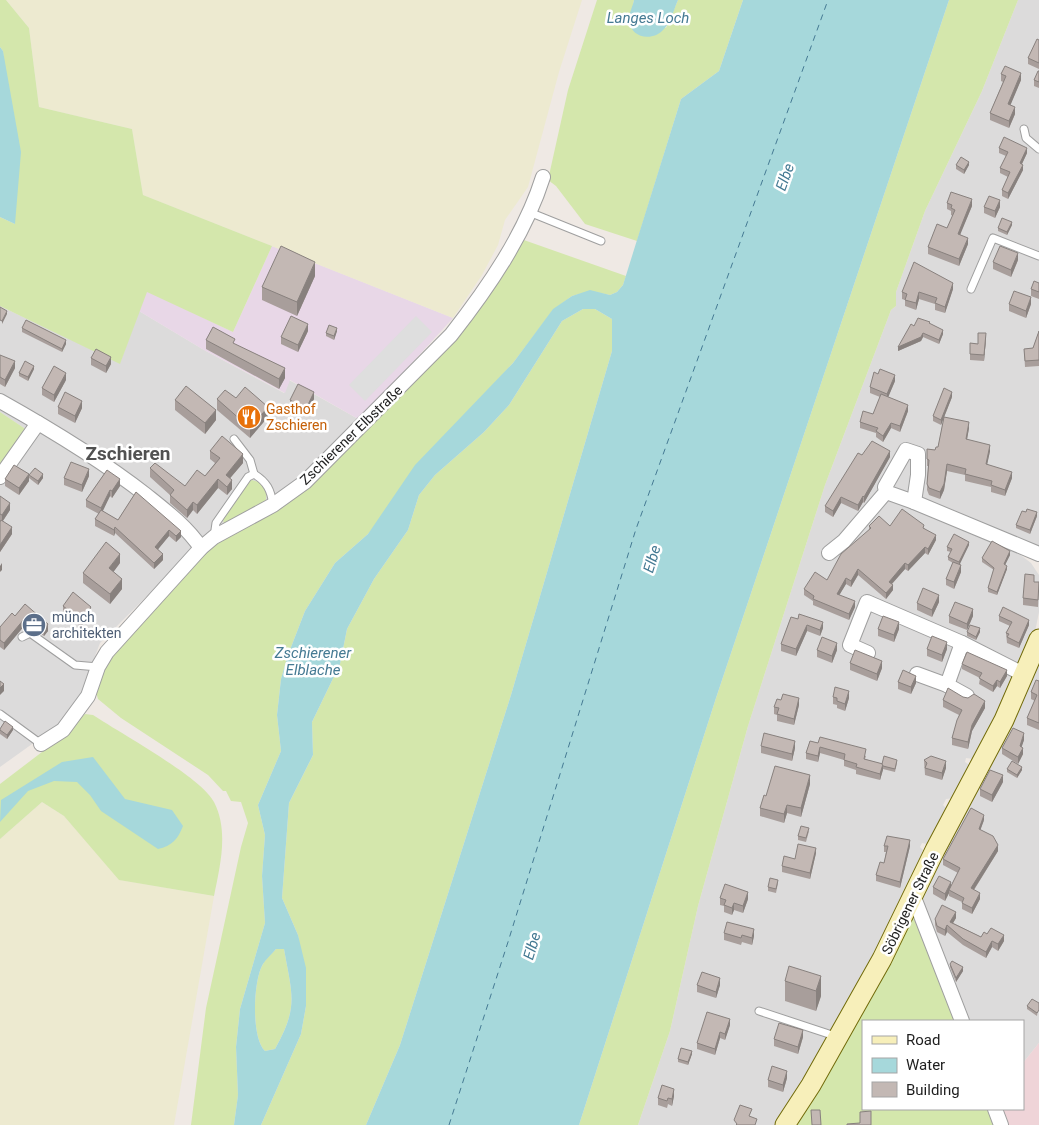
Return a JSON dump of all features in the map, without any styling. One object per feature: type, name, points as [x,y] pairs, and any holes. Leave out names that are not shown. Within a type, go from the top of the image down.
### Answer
[{"type":"street","name":"Zschierener Elbstraße","points":[[41,744],[63,730],[88,696],[98,667],[107,652],[201,548],[214,538],[273,505],[317,471],[451,335],[495,273],[529,212],[543,176]]},
{"type":"street","points":[[0,400],[113,469],[169,514],[193,536],[201,548]]},
{"type":"street","points":[[0,477],[38,423]]},
{"type":"street","points":[[886,492],[884,488],[906,450],[918,454],[918,475],[914,502]]},
{"type":"street","points":[[886,492],[1039,554]]},
{"type":"street","points":[[829,553],[847,538],[886,492]]},
{"type":"street","points":[[868,653],[850,645],[867,602],[962,643],[1025,675]]},
{"type":"street","name":"Söbrigener Straße","points":[[784,1125],[838,1037],[882,959],[913,895],[982,764],[1025,675],[1039,639]]},
{"type":"street","points":[[947,685],[962,643]]},
{"type":"street","points":[[917,674],[947,685],[967,696]]},
{"type":"street","points":[[913,895],[962,1020]]},
{"type":"street","points":[[995,1110],[1001,1125]]},
{"type":"lane","points":[[1024,129],[1026,138],[1039,149]]},
{"type":"lane","points":[[529,212],[601,241]]},
{"type":"lane","points":[[971,289],[993,238],[1039,256]]},
{"type":"lane","points":[[234,439],[250,460],[254,474],[271,490],[273,505]]},
{"type":"lane","points":[[214,538],[216,523],[248,477],[254,474]]},
{"type":"lane","points":[[22,637],[30,633],[75,665],[98,667]]},
{"type":"lane","points":[[0,714],[41,744]]},
{"type":"lane","points":[[759,1011],[838,1037]]},
{"type":"shaded area","points":[[6,0],[582,0],[559,72],[528,187],[505,220],[498,245],[482,275],[453,318],[143,195],[132,129],[39,107],[29,28]]},
{"type":"shaded area","points":[[1018,0],[1039,0],[1039,548],[1018,553],[1031,563],[1039,575],[1039,612],[1035,632],[1016,681],[973,759],[966,758],[965,762],[971,766],[954,798],[946,799],[943,805],[946,808],[927,844],[922,843],[920,847],[923,850],[914,871],[914,879],[895,921],[779,1125],[638,1125],[670,1031],[698,906],[748,726],[825,485],[891,310],[896,306],[896,292],[925,211],[982,91]]},
{"type":"shaded area","points":[[272,246],[453,318],[360,420],[290,380],[285,393],[204,350],[139,311],[147,291],[233,332]]},
{"type":"shaded area","points":[[0,306],[120,363],[139,311],[204,350],[284,393],[289,380],[360,420],[297,489],[185,558],[100,643],[81,693],[60,724],[0,767],[0,474],[27,430],[0,412]]},
{"type":"shaded area","points":[[416,316],[432,332],[365,401],[349,385]]},
{"type":"shaded area","points":[[1039,654],[1039,1043],[1024,1062],[1024,1020],[964,1020],[919,901]]},
{"type":"shaded area","points":[[42,802],[64,816],[120,880],[214,896],[174,1125],[0,1125],[0,839]]},
{"type":"shaded area","points":[[1039,1043],[1039,1125],[1002,1125],[997,1110],[1024,1110],[1024,1062]]},
{"type":"green space","points":[[0,0],[6,0],[29,28],[39,107],[132,129],[143,195],[272,246],[233,332],[147,292],[120,364],[0,306],[0,217],[15,224],[3,51],[0,47]]},
{"type":"green space","points":[[597,0],[634,0],[633,5],[666,28],[678,0],[743,0],[719,71],[681,99],[637,241],[585,224],[556,186],[548,180],[568,90]]},
{"type":"green space","points":[[949,0],[1018,0],[982,91],[925,211],[896,292],[896,306],[891,310],[825,485],[748,726],[698,906],[670,1031],[638,1125],[579,1125],[716,698]]},
{"type":"green space","points":[[521,239],[626,276],[623,285],[617,292],[610,295],[590,291],[572,296],[553,310],[513,363],[473,407],[368,534],[335,563],[305,611],[281,679],[277,715],[281,751],[258,805],[265,835],[262,876],[265,923],[240,1009],[236,1047],[238,1095],[234,1125],[191,1125],[206,1008],[241,847],[248,823],[241,802],[231,801],[226,791],[223,791],[208,775],[121,718],[98,699],[95,689],[104,664],[135,627],[210,548],[294,496],[453,338]]},
{"type":"green space","points":[[583,309],[595,309],[612,319],[612,351],[511,695],[400,1045],[366,1125],[261,1125],[301,1034],[306,1006],[298,935],[282,898],[289,803],[313,755],[312,722],[340,664],[347,629],[374,579],[408,530],[419,495],[435,475],[484,432],[509,405],[562,321]]},
{"type":"green space","points":[[0,412],[27,430],[0,474]]},
{"type":"green space","points":[[251,480],[262,485],[266,491],[265,503],[224,524],[223,519]]},
{"type":"green space","points":[[85,714],[93,715],[177,768],[193,780],[214,802],[219,813],[222,849],[214,896],[119,880],[64,816],[42,802],[0,839],[0,784],[63,736]]},
{"type":"green space","points":[[916,911],[959,1020],[862,1020],[862,1110],[992,1110],[998,1125],[793,1125],[909,915]]},
{"type":"green space","points":[[276,949],[284,949],[291,990],[291,1011],[283,1034],[275,1049],[265,1051],[260,1044],[257,1034],[255,1009],[257,983],[263,964]]},
{"type":"water","name":"Langes Loch","points":[[634,0],[678,0],[666,26],[659,33],[648,37],[633,31],[630,26],[629,17]]},
{"type":"water","points":[[743,0],[949,0],[716,698],[579,1125],[366,1125],[400,1045],[511,695],[612,351],[612,319],[595,309],[583,309],[562,321],[509,405],[484,432],[435,475],[419,495],[408,530],[374,579],[347,629],[340,664],[312,722],[313,755],[289,803],[282,898],[298,935],[306,968],[306,1006],[301,1034],[261,1125],[234,1125],[238,1095],[236,1047],[240,1009],[265,923],[262,876],[265,835],[258,805],[281,751],[277,715],[281,679],[305,611],[335,563],[368,534],[415,465],[513,363],[553,309],[572,296],[590,290],[610,295],[617,292],[623,285],[681,99],[719,71]],"holes":[[[276,949],[284,949],[291,990],[291,1011],[283,1034],[275,1049],[265,1051],[260,1044],[257,1034],[255,1009],[257,983],[266,960]]]},
{"type":"water","points":[[0,47],[3,51],[21,152],[15,224],[0,217]]},
{"type":"water","points":[[93,757],[125,799],[172,810],[183,826],[174,841],[158,849],[101,811],[90,795],[77,782],[54,781],[28,791],[0,822],[1,800],[62,762]]},
{"type":"building","points":[[1037,39],[1039,40],[1039,63],[1028,58]]},
{"type":"building","points":[[1005,66],[1021,73],[1008,104],[1015,107],[1009,121],[990,113],[1006,76],[1001,74]]},
{"type":"building","points":[[1039,71],[1039,82],[1034,80]]},
{"type":"building","points":[[1004,137],[1027,148],[1020,163],[1023,165],[1008,193],[1002,190],[1010,172],[1000,168],[1008,152],[999,148]]},
{"type":"building","points":[[961,157],[969,162],[964,170],[956,165]]},
{"type":"building","points":[[951,192],[972,199],[958,234],[968,238],[959,259],[928,247],[937,224],[947,228],[955,210],[951,208],[952,205],[947,203]]},
{"type":"building","points":[[989,196],[1000,200],[995,211],[984,207]]},
{"type":"building","points":[[1002,218],[1012,222],[1007,232],[998,228]]},
{"type":"building","points":[[281,246],[315,262],[297,302],[262,287]]},
{"type":"building","points":[[1000,246],[1018,253],[1011,270],[993,262]]},
{"type":"building","points":[[914,262],[953,283],[945,307],[935,303],[937,298],[919,292],[916,303],[905,300],[907,294],[902,292]]},
{"type":"building","points":[[1034,281],[1039,283],[1039,292],[1031,289]]},
{"type":"building","points":[[1014,291],[1031,297],[1026,311],[1009,304]]},
{"type":"building","points":[[0,307],[7,311],[2,321],[0,320]]},
{"type":"building","points":[[291,316],[308,324],[298,345],[281,337]]},
{"type":"building","points":[[918,318],[930,322],[943,330],[939,340],[923,333],[921,337],[898,347],[911,324],[914,326]]},
{"type":"building","points":[[26,320],[66,340],[62,349],[22,328]]},
{"type":"building","points":[[329,325],[337,328],[334,336],[326,333]]},
{"type":"building","points":[[213,327],[235,339],[233,343],[285,368],[279,379],[206,340]]},
{"type":"building","points":[[1039,331],[1039,360],[1025,361],[1024,349],[1033,348]]},
{"type":"building","points":[[978,333],[986,333],[984,355],[970,354],[970,343],[978,344]]},
{"type":"building","points":[[96,349],[111,357],[106,366],[91,358]]},
{"type":"building","points":[[0,355],[15,361],[5,380],[0,377]]},
{"type":"building","points":[[25,361],[34,366],[28,377],[19,373]]},
{"type":"building","points":[[54,366],[66,373],[54,395],[42,388]]},
{"type":"building","points":[[880,369],[895,375],[887,394],[870,387],[874,372],[878,374]]},
{"type":"building","points":[[298,384],[314,392],[306,409],[290,400]]},
{"type":"building","points":[[186,386],[216,410],[205,423],[175,400]]},
{"type":"building","points":[[245,387],[268,407],[250,428],[217,399],[225,390],[236,398]]},
{"type":"building","points":[[944,388],[952,392],[941,420],[933,416]]},
{"type":"building","points":[[65,392],[82,401],[75,416],[58,407]]},
{"type":"building","points":[[881,394],[908,405],[900,426],[891,423],[883,436],[876,431],[878,428],[860,422],[863,411],[873,414]]},
{"type":"building","points":[[944,417],[969,422],[966,439],[990,445],[986,464],[1012,472],[1005,490],[991,485],[992,481],[965,474],[966,469],[947,464],[944,484],[940,492],[929,488],[927,484],[929,460],[927,459],[927,449],[935,450],[938,447]]},
{"type":"building","points":[[222,436],[243,454],[226,475],[232,480],[227,487],[218,479],[197,505],[193,502],[187,510],[170,495],[174,490],[150,468],[155,463],[185,486],[197,470],[205,476],[220,458],[210,451]]},
{"type":"building","points":[[872,441],[890,451],[864,497],[858,505],[841,497],[833,511],[825,506],[858,453],[862,455]]},
{"type":"building","points":[[71,462],[89,469],[82,485],[64,478]]},
{"type":"building","points":[[14,465],[29,474],[19,488],[5,479]]},
{"type":"building","points":[[35,468],[43,474],[38,481],[29,475]]},
{"type":"building","points":[[107,470],[120,479],[112,491],[110,490],[101,508],[86,500]]},
{"type":"building","points":[[136,492],[181,531],[176,536],[169,530],[155,547],[163,554],[154,563],[115,527],[114,530],[95,519],[101,510],[118,520]]},
{"type":"building","points":[[0,496],[10,503],[2,515],[0,514]]},
{"type":"building","points":[[902,509],[924,525],[923,528],[936,535],[928,549],[925,547],[908,565],[905,563],[889,582],[893,585],[886,593],[858,569],[851,581],[846,578],[837,594],[855,601],[849,614],[813,599],[814,596],[804,589],[815,572],[827,580],[841,554],[871,528],[869,526],[879,516],[890,526]]},
{"type":"building","points":[[1027,509],[1037,512],[1030,530],[1016,525],[1022,511],[1026,512]]},
{"type":"building","points":[[1,520],[12,527],[0,545],[0,522]]},
{"type":"building","points":[[954,534],[969,542],[959,562],[948,557],[952,549],[947,547]]},
{"type":"building","points":[[992,541],[1010,551],[1004,564],[1007,566],[997,592],[988,588],[994,568],[982,558]]},
{"type":"building","points":[[106,542],[120,554],[109,568],[122,579],[110,594],[83,573]]},
{"type":"building","points":[[953,562],[961,565],[954,582],[946,579]]},
{"type":"building","points":[[1025,574],[1034,575],[1034,582],[1039,582],[1038,600],[1023,598]]},
{"type":"building","points":[[923,588],[939,595],[932,610],[917,603]]},
{"type":"building","points":[[73,592],[91,607],[81,620],[63,606]]},
{"type":"building","points":[[955,602],[973,609],[967,624],[949,616]]},
{"type":"building","points":[[25,604],[48,624],[44,630],[25,618],[4,643],[0,640],[0,627],[12,613],[15,616]]},
{"type":"building","points":[[1003,607],[1029,620],[1019,643],[1007,637],[1009,634],[1006,633],[1012,622],[999,616]]},
{"type":"building","points":[[799,614],[823,622],[820,630],[807,625],[796,649],[781,644],[791,617],[798,619]]},
{"type":"building","points":[[883,616],[899,622],[894,635],[878,629]]},
{"type":"building","points":[[970,625],[980,628],[976,637],[967,632]]},
{"type":"building","points":[[932,636],[947,642],[942,655],[927,649]]},
{"type":"building","points":[[822,637],[837,643],[832,656],[817,650]]},
{"type":"building","points":[[855,650],[882,661],[877,674],[850,663]]},
{"type":"building","points":[[967,652],[1007,670],[1000,682],[997,680],[993,686],[979,678],[982,673],[962,664]]},
{"type":"building","points":[[903,670],[916,676],[911,687],[898,682]]},
{"type":"building","points":[[1036,680],[1039,681],[1039,723],[1027,718],[1037,695],[1031,692]]},
{"type":"building","points":[[835,687],[849,691],[845,704],[833,697]]},
{"type":"building","points":[[948,688],[963,697],[968,698],[974,694],[985,701],[972,725],[968,742],[952,738],[962,710],[943,700]]},
{"type":"building","points":[[783,694],[799,698],[794,719],[777,714],[779,708],[774,707],[777,699],[781,700]]},
{"type":"building","points":[[5,721],[13,727],[7,735],[0,730]]},
{"type":"building","points":[[1013,728],[1024,733],[1020,746],[1023,748],[1018,757],[1002,748]]},
{"type":"building","points":[[764,733],[795,741],[792,754],[761,746]]},
{"type":"building","points":[[820,737],[866,749],[864,759],[883,764],[880,774],[856,767],[857,764],[844,760],[845,754],[820,747],[818,756],[806,753],[810,741],[818,743]]},
{"type":"building","points":[[884,756],[897,760],[895,769],[883,766]]},
{"type":"building","points":[[931,756],[946,761],[942,773],[925,768],[927,763],[924,760]]},
{"type":"building","points":[[1012,761],[1022,767],[1017,775],[1007,769]]},
{"type":"building","points":[[775,766],[810,775],[801,808],[787,805],[784,814],[760,808],[764,795],[766,796]]},
{"type":"building","points":[[990,770],[1003,775],[992,795],[980,789]]},
{"type":"building","points":[[971,808],[984,815],[979,829],[993,836],[998,845],[971,888],[980,893],[972,908],[962,903],[964,898],[949,890],[960,868],[943,859]]},
{"type":"building","points":[[801,826],[809,828],[806,838],[798,836]]},
{"type":"building","points":[[887,836],[910,840],[900,882],[876,875],[880,862],[884,863],[888,846],[884,846]]},
{"type":"building","points":[[798,844],[816,848],[810,873],[782,866],[784,856],[795,859]]},
{"type":"building","points":[[939,876],[951,882],[945,894],[933,887]]},
{"type":"building","points":[[770,878],[778,880],[776,889],[768,887]]},
{"type":"building","points":[[725,884],[748,892],[743,906],[734,903],[732,908],[724,905],[726,900],[720,898]]},
{"type":"building","points":[[942,905],[956,912],[950,922],[981,937],[984,932],[987,934],[991,928],[1004,935],[998,944],[992,941],[986,952],[963,939],[947,925],[945,930],[937,926],[935,919]]},
{"type":"building","points":[[727,922],[754,929],[752,938],[742,935],[741,938],[724,933]]},
{"type":"building","points":[[952,961],[963,967],[956,978],[950,964]]},
{"type":"building","points":[[789,966],[821,976],[816,991],[785,981]]},
{"type":"building","points":[[702,972],[720,978],[716,992],[697,985]]},
{"type":"building","points":[[1032,999],[1039,1003],[1037,1013],[1027,1006]]},
{"type":"building","points":[[707,1012],[730,1019],[725,1034],[720,1032],[715,1049],[697,1043]]},
{"type":"building","points":[[779,1023],[803,1030],[798,1047],[774,1039]]},
{"type":"building","points":[[681,1048],[692,1051],[688,1062],[678,1059]]},
{"type":"building","points":[[772,1066],[787,1071],[783,1085],[768,1080]]},
{"type":"building","points":[[662,1085],[674,1089],[672,1099],[668,1098],[667,1101],[658,1098]]},
{"type":"building","points":[[740,1105],[752,1109],[749,1116],[757,1119],[755,1125],[736,1125],[734,1120]]},
{"type":"building","points":[[811,1110],[820,1110],[821,1125],[812,1125]]},
{"type":"building","points":[[871,1111],[871,1125],[847,1125],[860,1123],[860,1112]]},
{"type":"ferry route","points":[[449,1125],[508,942],[636,529],[828,0]]},
{"type":"place","name":"Gasthof Zschieren","points":[[249,417]]},
{"type":"place","name":"münch architekten","points":[[34,625]]},
{"type":"district","name":"Zschieren","points":[[128,453]]},
{"type":"water label","name":"Elbe","points":[[785,177]]},
{"type":"water label","name":"Elbe","points":[[652,559]]},
{"type":"water label","name":"Zschierener Elblache","points":[[313,662]]},
{"type":"water label","name":"Elbe","points":[[532,946]]}]
